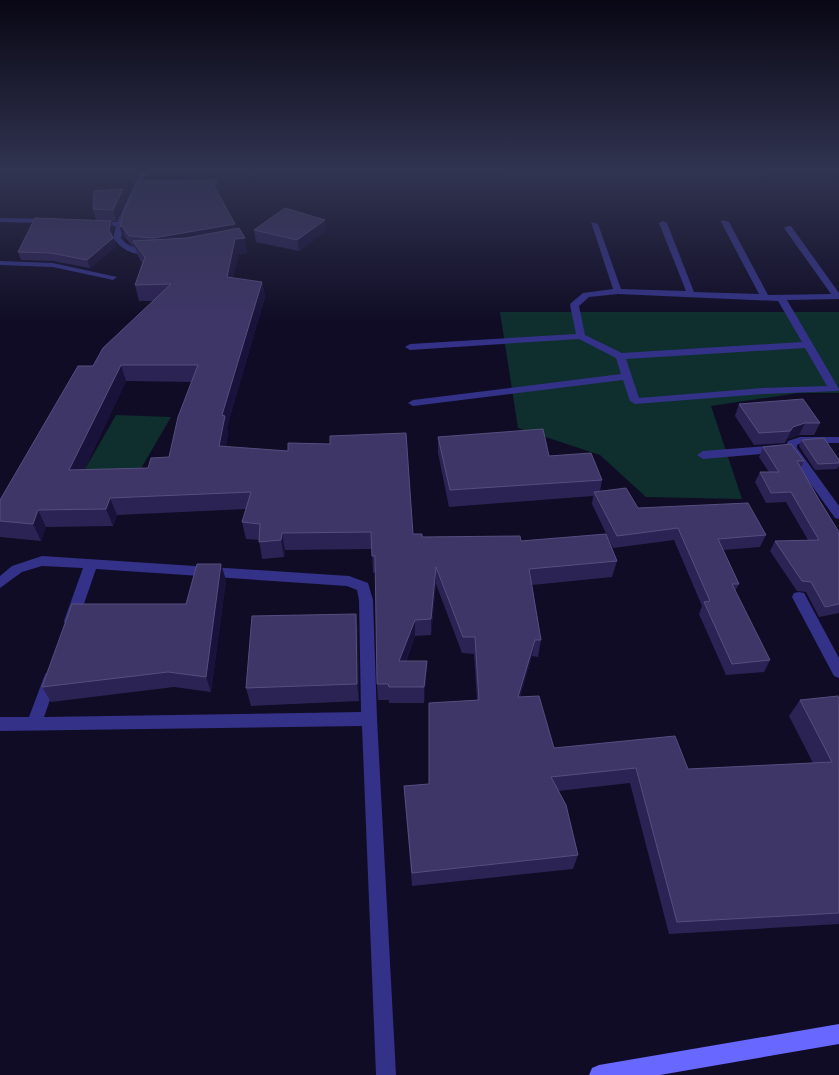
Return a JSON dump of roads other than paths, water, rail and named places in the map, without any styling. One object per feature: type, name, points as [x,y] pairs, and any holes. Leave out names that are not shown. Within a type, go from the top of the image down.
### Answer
[{"type":"main road","points":[[600,1075],[839,1034]]},
{"type":"street","points":[[725,222],[765,297]]},
{"type":"street","points":[[84,223],[120,224],[117,238],[123,247],[130,251],[159,252]]},
{"type":"street","points":[[663,223],[691,294]]},
{"type":"street","points":[[594,224],[618,291]]},
{"type":"street","points":[[788,228],[838,296]]},
{"type":"street","points":[[0,263],[53,265],[113,277]]},
{"type":"street","points":[[581,336],[574,305],[586,295],[618,291],[781,298],[838,296]]},
{"type":"street","points":[[620,356],[635,401],[764,391],[834,389],[781,298]]},
{"type":"street","points":[[410,347],[581,336],[620,356],[808,346]]},
{"type":"street","points":[[413,403],[627,376]]},
{"type":"street","points":[[791,448],[792,443],[800,440],[839,440]]},
{"type":"street","points":[[703,455],[791,448]]},
{"type":"street","points":[[791,448],[839,516]]},
{"type":"street","points":[[0,583],[17,569],[42,561],[349,581],[363,587],[366,600],[368,719],[386,1075]]},
{"type":"street","points":[[68,630],[91,564]]},
{"type":"street","points":[[798,597],[839,672]]},
{"type":"street","points":[[34,723],[54,667]]},
{"type":"street","points":[[0,724],[368,719]]}]
